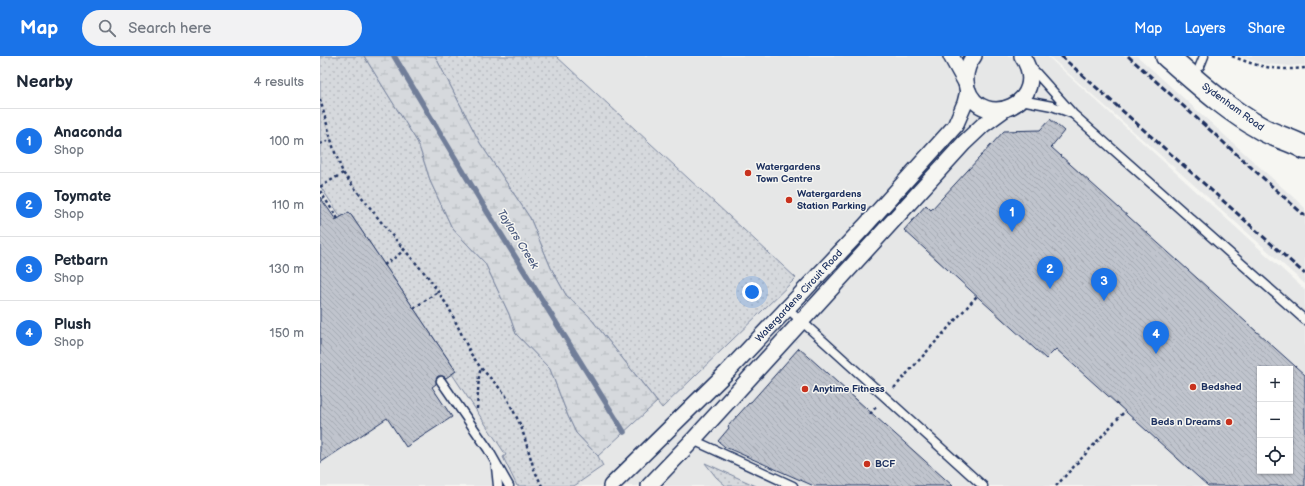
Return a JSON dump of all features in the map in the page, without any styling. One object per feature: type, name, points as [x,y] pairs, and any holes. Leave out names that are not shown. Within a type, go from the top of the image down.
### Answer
[{"type":"street","points":[[951,56],[972,97],[984,106],[991,109],[1005,109]]},
{"type":"street","name":"Watergardens Circuit Road","points":[[611,486],[727,372],[864,227],[955,126],[962,111],[967,87],[966,72],[974,56]]},
{"type":"street","name":"Sydenham Road","points":[[1167,56],[1218,99],[1254,124],[1305,148]]},
{"type":"street","name":"Sydenham Road","points":[[1197,59],[1234,94],[1268,118],[1285,127],[1305,132]]},
{"type":"street","points":[[1021,100],[1027,92],[1030,82],[1030,72],[1025,60]]},
{"type":"street","name":"Watergardens Circuit Road","points":[[649,486],[693,440],[964,143],[983,125],[1005,109],[1014,106],[1021,100]]},
{"type":"lane","points":[[1025,60],[1073,114],[1305,320]]},
{"type":"lane","points":[[1021,100],[1052,106],[1073,114]]},
{"type":"lane","points":[[787,308],[983,486]]},
{"type":"lane","points":[[441,381],[509,486]]},
{"type":"lane","points":[[693,440],[793,486]]},
{"type":"lane","points":[[494,461],[498,486]]},
{"type":"path","points":[[1232,56],[1272,69],[1305,68]]},
{"type":"path","points":[[320,99],[338,162],[343,173],[358,194],[439,291],[449,308],[471,354],[481,368],[502,390],[525,435],[534,469],[542,486]]},
{"type":"path","points":[[320,144],[331,139]]},
{"type":"path","points":[[321,186],[343,173]]},
{"type":"path","points":[[320,191],[338,219]]},
{"type":"path","points":[[384,265],[404,250]]},
{"type":"path","points":[[414,308],[439,291]]},
{"type":"path","points":[[870,414],[977,296]]},
{"type":"path","points":[[466,419],[475,413],[478,408],[479,375],[481,368]]},
{"type":"path","points":[[1056,486],[1125,411]]},
{"type":"shaded area","name":"Watergardens Town Centre","points":[[320,56],[1047,56],[1305,290],[1305,486],[320,486]]},
{"type":"shaded area","points":[[1049,56],[1137,56],[1305,208],[1305,284]]},
{"type":"shaded area","points":[[1237,56],[1305,56],[1305,65],[1289,66],[1265,64]]},
{"type":"green space","points":[[320,56],[364,56],[418,143],[431,183],[452,228],[485,263],[509,314],[516,334],[550,369],[576,433],[598,456],[603,466],[574,486],[517,486],[503,457],[506,455],[452,374],[456,371],[349,212],[341,217],[320,186]]},
{"type":"green space","points":[[364,56],[435,56],[480,143],[530,218],[551,268],[566,295],[588,315],[657,402],[598,456],[576,433],[550,369],[516,334],[509,314],[485,263],[452,228],[431,183],[418,143]]},
{"type":"green space","points":[[435,56],[556,56],[796,278],[662,408],[588,315],[566,295],[551,268],[530,218],[480,143]]},
{"type":"green space","points":[[705,463],[756,486],[726,486],[716,477]]},
{"type":"building","points":[[1050,119],[1064,131],[1051,147],[1305,375],[1305,486],[1208,486],[1056,349],[1046,359],[904,230],[926,205],[931,210],[1004,131],[1040,130]]},
{"type":"building","points":[[320,197],[336,220],[349,212],[456,371],[446,378],[443,376],[438,376],[436,379],[436,384],[432,387],[452,417],[406,447],[387,418],[320,463]]},
{"type":"building","points":[[799,348],[953,486],[814,486],[725,447],[718,441],[729,428],[728,426]]},
{"type":"waterway","name":"Taylors Creek","points":[[394,56],[485,208],[624,432]]},
{"type":"railway","points":[[1061,56],[1305,274]]},
{"type":"railway","points":[[1128,56],[1305,216]]},
{"type":"place","name":"Watergardens Town Centre","points":[[748,173]]},
{"type":"place","name":"Watergardens Station Parking","points":[[789,200]]},
{"type":"place","name":"Anaconda","points":[[1012,232]]},
{"type":"place","name":"Toymate","points":[[1050,289]]},
{"type":"place","name":"Petbarn","points":[[1104,301]]},
{"type":"place","name":"Plush","points":[[1156,354]]},
{"type":"place","name":"Bedshed","points":[[1193,387]]},
{"type":"place","name":"Anytime Fitness","points":[[805,389]]},
{"type":"place","name":"Beds n Dreams","points":[[1229,422]]},
{"type":"place","name":"BCF","points":[[867,464]]}]
